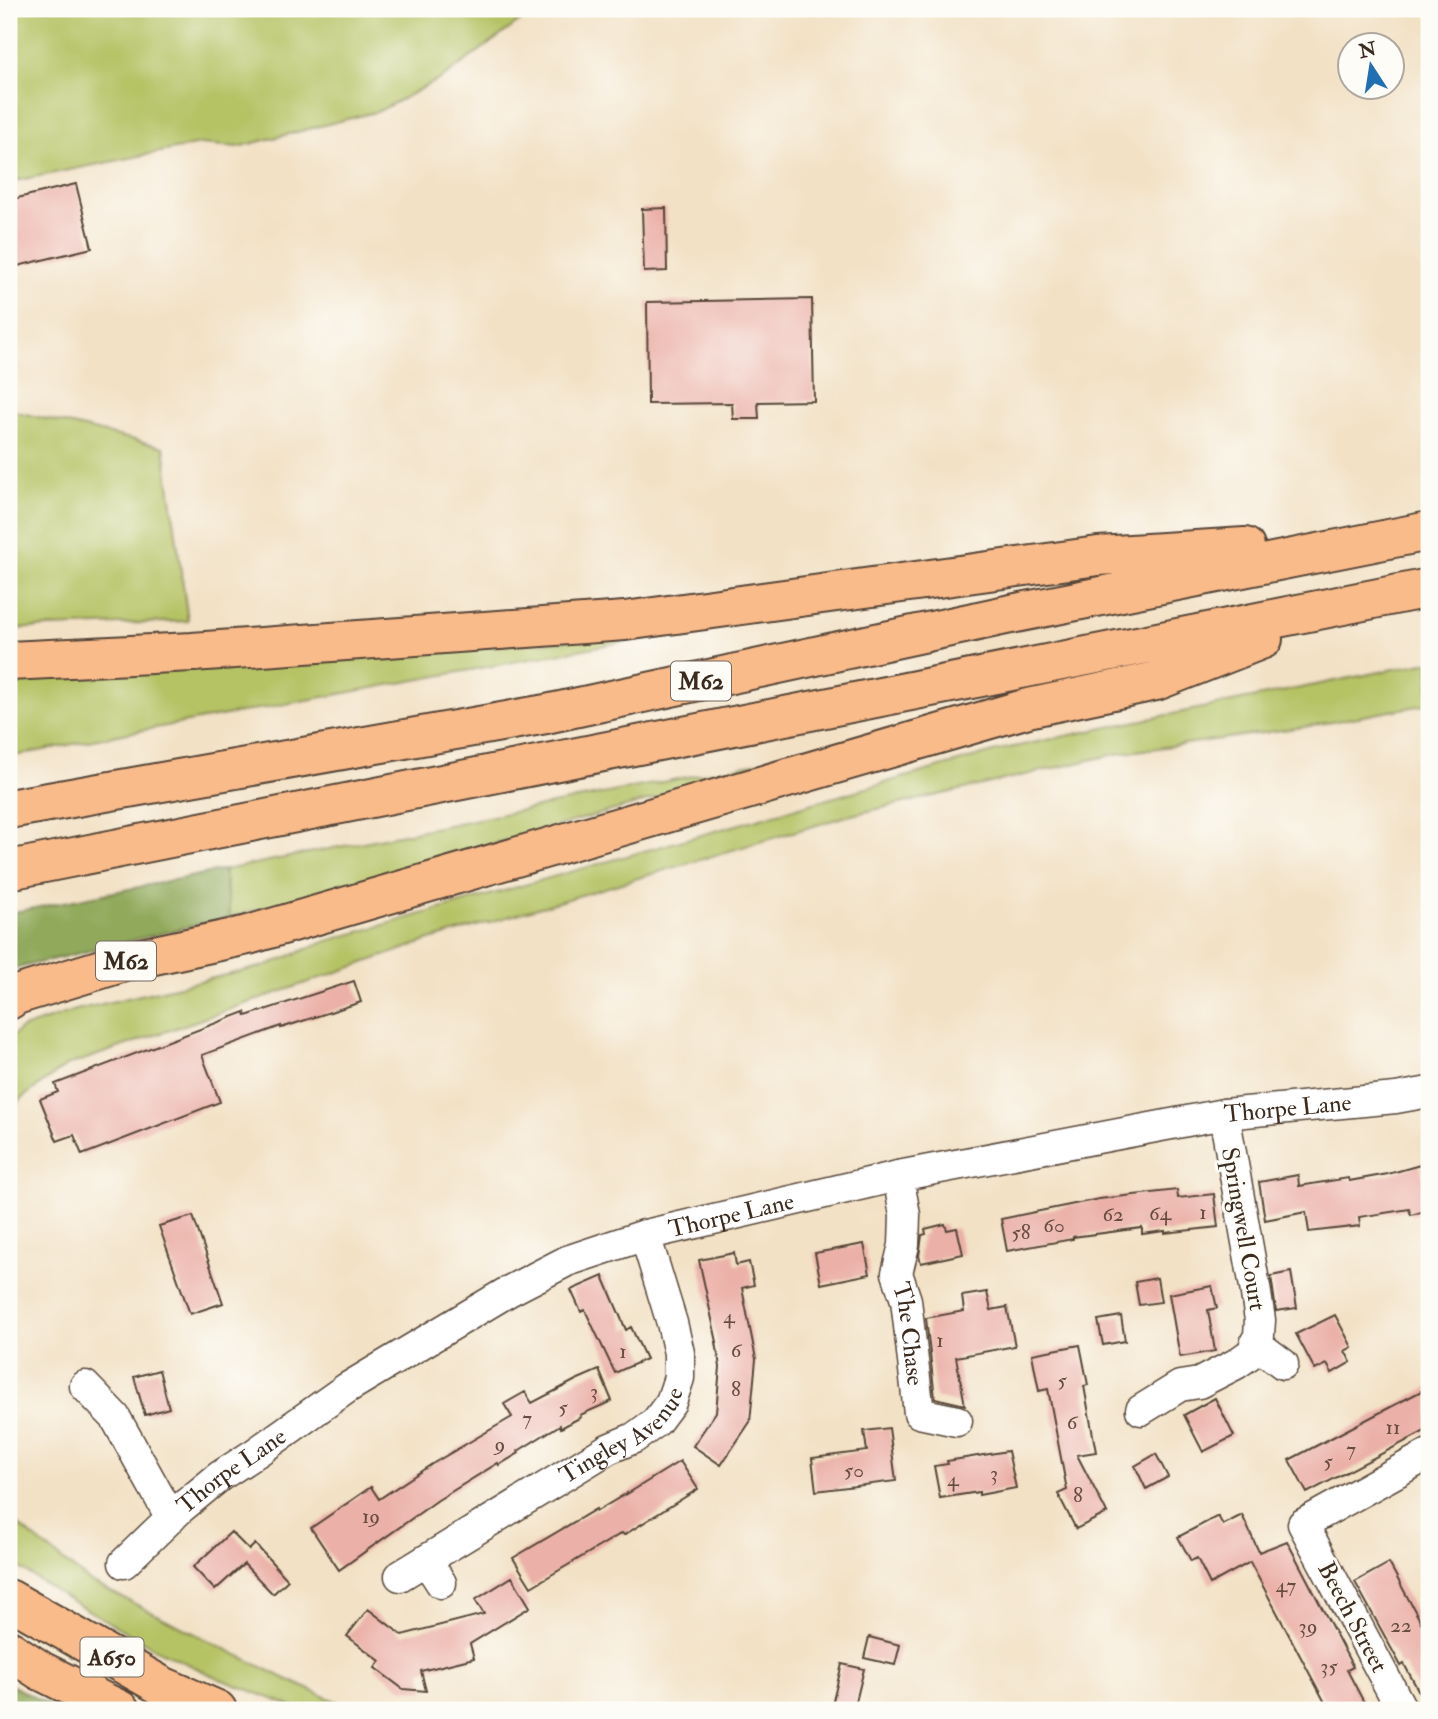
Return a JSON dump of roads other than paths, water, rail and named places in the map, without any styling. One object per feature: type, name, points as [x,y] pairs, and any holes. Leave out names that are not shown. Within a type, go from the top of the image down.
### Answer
[{"type":"main road","name":"M62","points":[[9,809],[546,714],[1006,615],[1429,531]]},
{"type":"main road","name":"M62","points":[[9,661],[206,651],[625,621],[1098,556],[1390,538]]},
{"type":"main road","name":"M62","points":[[9,870],[1429,588]]},
{"type":"main road","name":"M62","points":[[9,1000],[16,995],[131,960],[248,935],[1028,708],[1156,681],[1359,602]]},
{"type":"main road","name":"A650","points":[[9,1600],[162,1686],[217,1710]]},
{"type":"main road","name":"A650","points":[[9,1650],[41,1671],[120,1710]]},
{"type":"street","name":"Thorpe Lane","points":[[124,1563],[181,1508],[220,1476],[347,1388],[509,1291],[567,1261],[645,1235],[898,1176],[1224,1114],[1396,1098],[1429,1092]]},
{"type":"street","name":"Springwell Court","points":[[1142,1410],[1181,1387],[1199,1382],[1236,1364],[1254,1352],[1259,1335],[1260,1320],[1255,1287],[1224,1114]]},
{"type":"street","name":"The Chase","points":[[898,1176],[905,1215],[904,1245],[897,1273],[906,1300],[919,1413],[957,1421]]},
{"type":"street","name":"Tingley Avenue","points":[[400,1576],[433,1572],[608,1448],[634,1438],[656,1422],[671,1402],[679,1378],[679,1353],[645,1235]]},
{"type":"street","name":"Springwell Court","points":[[1255,1343],[1283,1364]]},
{"type":"street","points":[[85,1386],[115,1417],[171,1518]]},
{"type":"street","name":"Beech Street","points":[[1402,1710],[1303,1524],[1429,1454]]}]
